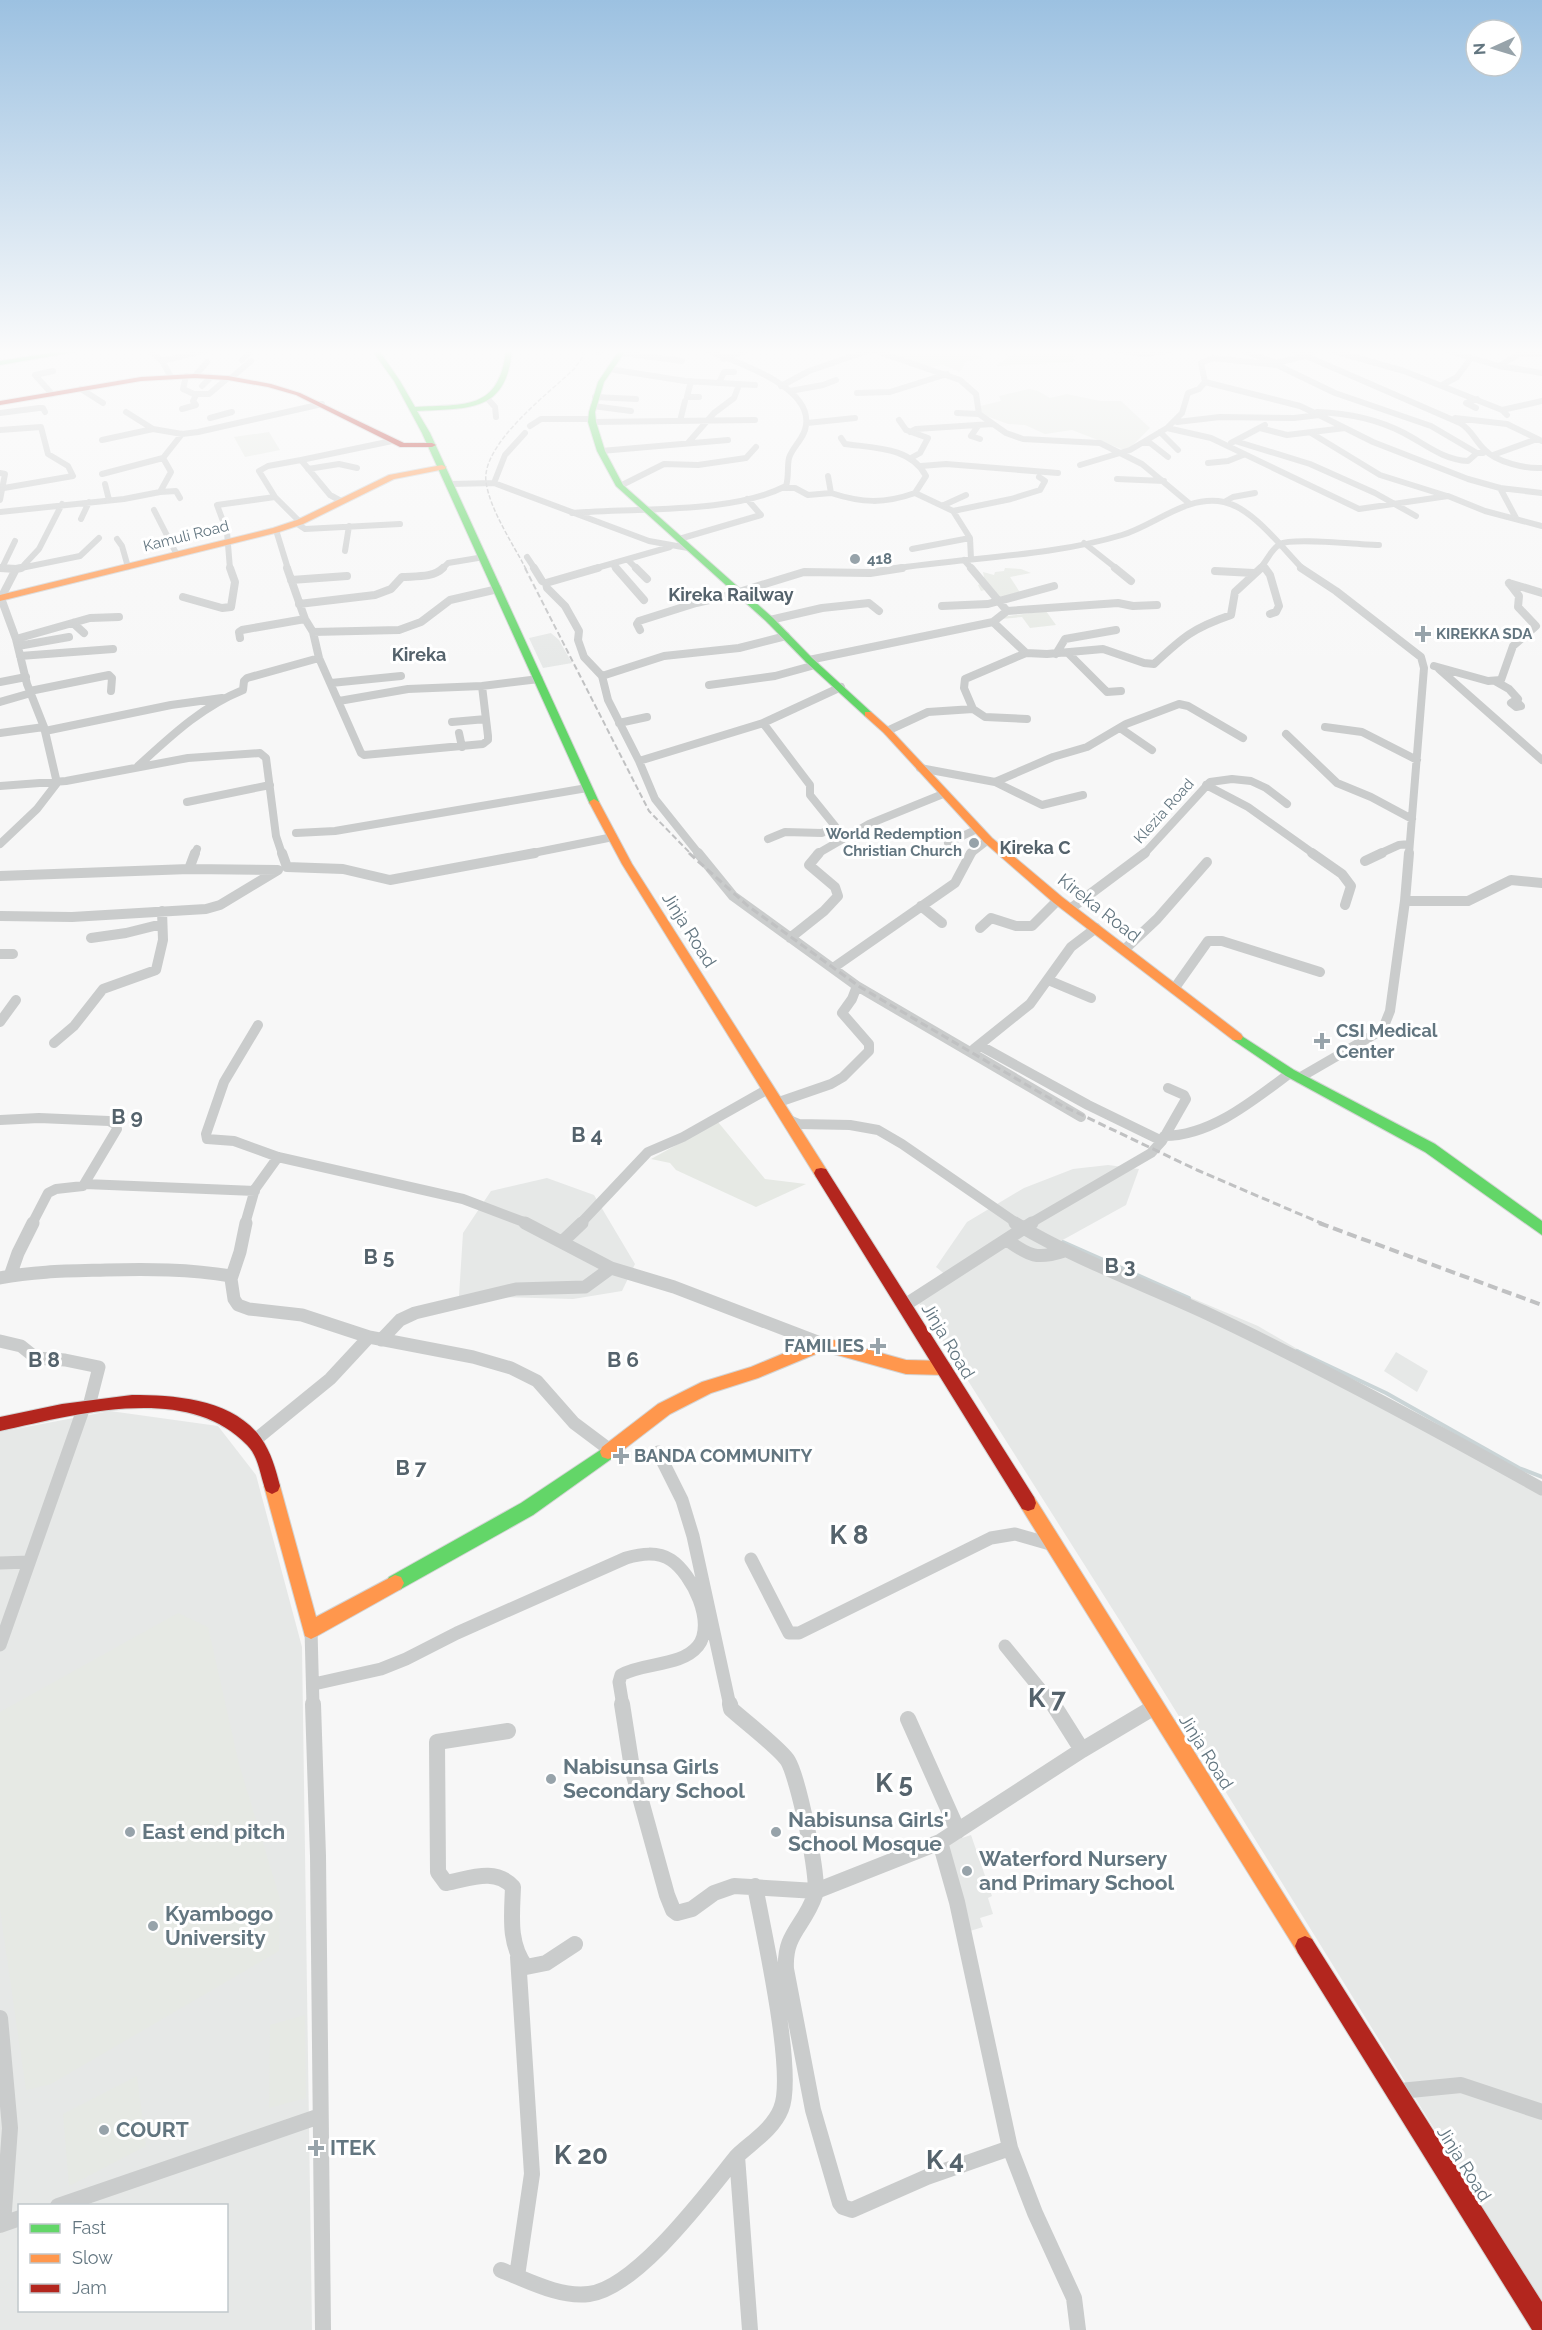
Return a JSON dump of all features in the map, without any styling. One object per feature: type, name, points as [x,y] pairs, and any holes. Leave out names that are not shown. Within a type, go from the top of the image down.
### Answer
[{"type":"main road","name":"Jinja Road","points":[[438,458],[587,788],[613,837],[690,966],[905,1305],[1053,1545],[1157,1706],[1542,2324]]},
{"type":"main road","points":[[605,458],[620,486]]},
{"type":"main road","name":"Kamuli Road","points":[[1,598],[276,530],[298,523],[341,501],[394,479],[442,467]]},
{"type":"main road","name":"Kireka Road","points":[[620,486],[645,508],[680,545],[770,620],[841,687],[887,731],[988,840],[1058,900],[1236,1037],[1294,1075],[1430,1148],[1542,1229]]},
{"type":"main road","points":[[0,1424],[87,1406],[153,1402],[204,1408],[242,1426],[254,1441],[273,1491],[311,1630],[527,1509],[610,1450],[644,1422],[687,1396],[823,1344],[906,1367],[944,1368]]},
{"type":"street","points":[[4,488],[73,476],[68,466],[54,458]]},
{"type":"street","points":[[102,474],[163,458],[171,472],[160,492]]},
{"type":"street","points":[[313,458],[260,470],[275,497],[305,529],[400,524]]},
{"type":"street","points":[[494,483],[505,458]]},
{"type":"street","points":[[620,486],[664,464],[698,465],[746,458]]},
{"type":"street","points":[[784,488],[789,476],[790,458]]},
{"type":"street","points":[[572,513],[747,500],[784,488],[795,488],[808,495],[831,493],[864,504],[897,499],[915,493],[926,480],[921,466],[911,458]]},
{"type":"street","points":[[1080,465],[1106,458]]},
{"type":"street","points":[[1130,458],[1164,481],[1191,504]]},
{"type":"street","points":[[1208,463],[1236,458]]},
{"type":"street","points":[[1249,458],[1359,509],[1448,496]]},
{"type":"street","points":[[1290,458],[1310,464],[1416,516]]},
{"type":"street","points":[[1349,458],[1380,475],[1448,496],[1485,511],[1542,526]]},
{"type":"street","points":[[1415,458],[1449,472],[1500,488],[1542,493]]},
{"type":"street","points":[[1453,458],[1468,461],[1472,458]]},
{"type":"street","points":[[1499,458],[1526,469],[1542,468]]},
{"type":"street","points":[[301,460],[330,495],[341,501]]},
{"type":"street","points":[[308,469],[339,464],[357,468]]},
{"type":"street","points":[[921,466],[954,464],[993,468],[1036,468],[1059,473]]},
{"type":"street","points":[[0,473],[5,474],[0,500]]},
{"type":"street","points":[[828,476],[831,493]]},
{"type":"street","points":[[953,511],[1025,495],[1043,488],[1045,481],[1039,477]]},
{"type":"street","points":[[1117,480],[1164,481]]},
{"type":"street","points":[[450,484],[494,483],[649,541],[680,545]]},
{"type":"street","points":[[105,484],[109,500]]},
{"type":"street","points":[[1500,488],[1516,518]]},
{"type":"street","points":[[1009,490],[1025,495]]},
{"type":"street","points":[[0,512],[160,492],[176,491],[180,498]]},
{"type":"street","points":[[915,493],[953,511],[970,538],[968,559],[1007,611]]},
{"type":"street","points":[[640,630],[637,624],[639,621],[804,572],[870,573],[968,559],[1026,554],[1133,532],[1191,504],[1226,501],[1233,497],[1255,493]]},
{"type":"street","points":[[944,505],[966,495]]},
{"type":"street","points":[[183,597],[222,608],[232,605],[235,582],[228,564],[230,554],[227,532],[218,504],[275,497]]},
{"type":"street","points":[[527,557],[542,582],[546,583],[680,545],[761,515],[747,500]]},
{"type":"street","points":[[1226,501],[1257,522],[1281,543],[1297,566],[1373,618],[1434,666],[1542,760]]},
{"type":"street","points":[[81,519],[89,502]]},
{"type":"street","points":[[24,566],[44,542],[62,504]]},
{"type":"street","points":[[154,510],[177,555]]},
{"type":"street","points":[[345,551],[350,526]]},
{"type":"street","points":[[276,530],[299,604],[313,632],[319,658],[361,753],[364,755],[483,744],[488,740],[482,686]]},
{"type":"street","points":[[15,541],[1,568],[16,569],[80,556],[99,538]]},
{"type":"street","points":[[912,549],[970,538]]},
{"type":"street","points":[[117,539],[122,546],[129,567]]},
{"type":"street","points":[[1027,719],[985,717],[973,709],[964,688],[965,680],[1026,654],[1056,654],[1103,649],[1144,663],[1154,664],[1182,638],[1200,626],[1231,615],[1235,592],[1263,566],[1271,552],[1281,543],[1305,540],[1379,545]]},
{"type":"street","points":[[1084,543],[1131,581]]},
{"type":"street","points":[[299,604],[375,596],[390,589],[402,577],[431,575],[450,562],[484,557]]},
{"type":"street","points":[[628,561],[647,579]]},
{"type":"street","points":[[613,565],[644,600]]},
{"type":"street","points":[[1263,566],[1269,572],[1280,606],[1270,614]]},
{"type":"street","points":[[16,569],[1,598],[45,729],[57,783]]},
{"type":"street","points":[[1215,571],[1254,573]]},
{"type":"street","points":[[291,580],[347,576]]},
{"type":"street","points":[[546,583],[547,588],[565,606],[579,631],[578,640],[584,657],[602,676],[608,700],[639,761],[655,799],[733,896],[857,986],[1081,1117]]},
{"type":"street","points":[[1495,681],[1503,676],[1513,646],[1536,626],[1518,607],[1519,596],[1508,584],[1542,593]]},
{"type":"street","points":[[942,606],[979,605],[1054,586]]},
{"type":"street","points":[[313,632],[399,630],[422,622],[450,600],[498,589]]},
{"type":"street","points":[[770,620],[822,608],[869,603],[879,611]]},
{"type":"street","points":[[709,685],[786,674],[812,662],[993,622],[1007,611],[1118,603],[1133,606],[1157,604]]},
{"type":"street","points":[[17,643],[96,616],[119,617]]},
{"type":"street","points":[[240,638],[239,632],[242,630],[305,620]]},
{"type":"street","points":[[993,622],[1026,654]]},
{"type":"street","points":[[73,623],[84,633]]},
{"type":"street","points":[[1056,654],[1065,639],[1116,630]]},
{"type":"street","points":[[602,676],[664,656],[740,648],[786,636]]},
{"type":"street","points":[[17,643],[69,637]]},
{"type":"street","points":[[20,656],[113,649]]},
{"type":"street","points":[[1068,653],[1107,692],[1121,691]]},
{"type":"street","points":[[979,1045],[1088,1105],[1163,1138],[1192,1132],[1216,1123],[1294,1075],[1365,1041],[1384,1026],[1390,1011],[1405,900],[1424,668],[1421,657]]},
{"type":"street","points":[[138,766],[188,721],[224,698],[243,690],[244,681],[247,678],[319,658]]},
{"type":"street","points":[[1434,666],[1495,681],[1516,694],[1518,699],[1515,701]]},
{"type":"street","points":[[0,702],[31,692],[109,675],[112,678],[111,691]]},
{"type":"street","points":[[331,683],[401,676]]},
{"type":"street","points":[[0,682],[26,677]]},
{"type":"street","points":[[339,701],[414,689],[482,686],[539,679]]},
{"type":"street","points":[[639,761],[763,723],[841,687]]},
{"type":"street","points":[[0,733],[45,729],[171,705],[224,698]]},
{"type":"street","points":[[994,782],[1053,757],[1087,747],[1120,728],[1182,704],[1243,738]]},
{"type":"street","points":[[887,731],[928,712],[973,709]]},
{"type":"street","points":[[619,723],[647,717]]},
{"type":"street","points":[[452,722],[486,719]]},
{"type":"street","points":[[763,723],[810,785],[811,796],[835,826],[822,833],[785,832],[768,839]]},
{"type":"street","points":[[1325,727],[1348,727],[1362,730],[1417,760]]},
{"type":"street","points":[[1120,728],[1152,750]]},
{"type":"street","points":[[459,733],[462,747]]},
{"type":"street","points":[[1286,734],[1337,783],[1371,797],[1412,819]]},
{"type":"street","points":[[0,786],[57,783],[188,758],[256,752],[266,758],[282,869]]},
{"type":"street","points":[[920,768],[994,782],[1042,805],[1083,795]]},
{"type":"street","name":"Klezia Road","points":[[1070,909],[1144,854],[1206,785],[1223,780],[1251,781],[1266,788],[1287,804]]},
{"type":"street","points":[[1,842],[31,815],[57,783]]},
{"type":"street","points":[[187,802],[270,785]]},
{"type":"street","points":[[1206,785],[1248,807],[1342,874],[1351,886],[1345,905]]},
{"type":"street","points":[[296,833],[335,831],[587,788]]},
{"type":"street","points":[[790,938],[824,911],[837,896],[835,887],[810,868],[809,862],[812,858],[879,819],[943,794]]},
{"type":"street","points":[[948,843],[977,829]]},
{"type":"street","points":[[0,876],[189,869],[343,869],[379,879],[411,879],[613,837]]},
{"type":"street","points":[[833,968],[885,934],[905,916],[955,884],[971,853],[988,840]]},
{"type":"street","points":[[1365,861],[1399,845],[1409,844]]},
{"type":"street","points":[[189,869],[197,849]]},
{"type":"street","points":[[1124,950],[1157,919],[1207,862]]},
{"type":"street","points":[[0,916],[72,917],[179,912],[215,907],[282,869]]},
{"type":"street","points":[[1405,900],[1468,902],[1511,880],[1542,883]]},
{"type":"street","points":[[980,928],[991,918],[1016,926],[1032,926],[1058,900]]},
{"type":"street","points":[[921,906],[942,923]]},
{"type":"street","points":[[54,1043],[74,1026],[103,989],[156,970],[161,958],[162,911]]},
{"type":"street","points":[[91,938],[126,933],[162,924]]},
{"type":"street","points":[[970,1054],[1018,1015],[1048,980],[1071,947],[1096,928]]},
{"type":"street","points":[[1174,988],[1208,941],[1212,940],[1320,972]]},
{"type":"street","points":[[0,954],[14,954]]},
{"type":"street","points":[[1048,980],[1090,998]]},
{"type":"street","points":[[776,1103],[831,1084],[843,1077],[869,1051],[869,1044],[842,1013],[852,999],[857,986]]},
{"type":"street","points":[[0,1022],[16,1000]]},
{"type":"street","points":[[258,1025],[224,1082],[206,1137],[208,1139],[234,1141],[278,1157],[463,1199],[528,1224],[611,1268],[674,1287],[823,1344]]},
{"type":"street","points":[[905,1305],[1023,1228],[1151,1153],[1174,1122],[1185,1097],[1167,1088]]},
{"type":"street","points":[[562,1242],[601,1205],[648,1152],[683,1137],[768,1089]]},
{"type":"street","points":[[0,1120],[39,1118],[113,1122],[117,1129],[85,1184],[79,1189],[54,1189],[48,1192],[5,1277]]},
{"type":"street","points":[[786,1119],[799,1124],[850,1125],[878,1130],[902,1144],[994,1210],[1064,1251],[1204,1312],[1375,1396],[1542,1489]]},
{"type":"street","points":[[1174,1122],[1192,1132]]},
{"type":"street","points":[[278,1157],[255,1191],[249,1206],[240,1252],[231,1276],[234,1299],[242,1307],[302,1315],[375,1338],[487,1360],[522,1373],[537,1381],[574,1423],[610,1450]]},
{"type":"street","points":[[85,1184],[134,1189],[195,1187],[255,1191]]},
{"type":"street","points":[[1007,1240],[1031,1257],[1044,1258],[1064,1251]]},
{"type":"street","points":[[254,1441],[330,1379],[375,1338],[400,1320],[415,1313],[530,1287],[585,1287],[611,1268]]},
{"type":"street","points":[[5,1277],[59,1271],[187,1269],[231,1276]]},
{"type":"street","points":[[0,1341],[21,1346],[36,1358],[65,1360],[99,1367],[0,1645]]},
{"type":"street","points":[[658,1452],[682,1500],[693,1536],[731,1708],[783,1755],[794,1772],[805,1813],[816,1891],[807,1915],[788,1941],[785,1953],[786,1969],[813,2110],[837,2196],[843,2207],[852,2210],[927,2177],[1010,2148]]},
{"type":"street","points":[[751,1559],[789,1634],[799,1633],[991,1538],[1015,1534],[1053,1545]]},
{"type":"street","points":[[314,1684],[381,1668],[406,1659],[457,1633],[626,1558],[652,1553],[671,1560],[681,1567],[690,1582],[705,1620],[706,1630],[695,1648],[677,1657],[628,1671],[621,1675],[619,1682],[632,1768],[673,1910],[677,1913],[692,1909],[723,1889],[755,1886],[816,1891],[940,1842],[1082,1750],[1157,1706]]},
{"type":"street","points":[[0,1563],[29,1562]]},
{"type":"street","points":[[311,1630],[318,1856],[323,2330]]},
{"type":"street","points":[[1005,1646],[1048,1698],[1082,1750]]},
{"type":"street","points":[[908,1719],[958,1831]]},
{"type":"street","points":[[508,1731],[437,1742],[436,1860],[438,1872],[446,1883],[496,1875],[509,1880],[513,1887],[514,1943],[518,1955],[532,2174],[509,2273],[565,2293],[592,2294],[621,2280],[650,2258],[737,2157],[774,2122],[782,2108],[784,2083],[782,2041],[755,1886]]},
{"type":"street","points":[[940,1842],[957,1902],[1010,2148],[1035,2213],[1074,2298],[1078,2330]]},
{"type":"street","points":[[518,1955],[526,1966],[534,1967],[554,1959],[575,1944]]},
{"type":"street","points":[[0,2018],[10,2128],[8,2222]]},
{"type":"street","points":[[1397,2091],[1461,2085],[1542,2112]]},
{"type":"street","points":[[61,2204],[320,2116]]},
{"type":"street","points":[[737,2157],[750,2330]]},
{"type":"shaded area","points":[[1005,568],[1021,569],[1031,573],[1010,577],[1021,594],[1001,599],[989,589],[981,591],[978,585],[986,581],[977,577],[984,577],[983,572],[994,575],[995,572],[1004,571]]},
{"type":"shaded area","points":[[1046,611],[1056,625],[1030,628],[1022,617],[1001,619],[1001,617]]},
{"type":"shaded area","points":[[551,633],[559,640],[572,663],[543,668],[529,638]]},
{"type":"shaded area","points":[[718,1122],[765,1179],[806,1184],[756,1207],[676,1170],[670,1163],[651,1159]]},
{"type":"shaded area","points":[[1108,1165],[1139,1169],[1126,1205],[1059,1242],[1258,1326],[1542,1491],[1542,2303],[1120,1621],[915,1297],[947,1276],[936,1267],[967,1222],[1024,1188],[1073,1169]]},
{"type":"shaded area","points":[[547,1178],[594,1195],[635,1264],[622,1291],[573,1299],[459,1296],[463,1233],[491,1191]]},
{"type":"shaded area","points":[[1396,1352],[1428,1371],[1417,1392],[1384,1371]]},
{"type":"shaded area","name":"Kyambogo University","points":[[110,1411],[218,1426],[256,1475],[302,1647],[312,2330],[0,2330],[0,1432]]},
{"type":"shaded area","name":"East end pitch","points":[[178,1613],[208,1627],[239,1764],[280,1899],[279,1951],[51,2084],[26,2090],[0,1910],[0,1712]]},
{"type":"shaded area","name":"Waterford Nursery and Primary School","points":[[971,1835],[992,1896],[988,1898],[993,1914],[980,1918],[983,1927],[970,1931],[941,1845]]},
{"type":"shaded area","points":[[305,2015],[306,2098],[269,2108],[270,2025]]},
{"type":"shaded area","name":"COURT","points":[[137,2076],[146,2146],[69,2186],[63,2114]]},
{"type":"waterway","points":[[1063,1242],[1189,1298]]},
{"type":"waterway","points":[[1297,1351],[1386,1393],[1519,1468],[1542,1477]]},
{"type":"railway","points":[[491,458],[487,467],[488,493],[526,569]]},
{"type":"railway","points":[[525,568],[649,811],[691,854]]},
{"type":"railway","points":[[689,853],[748,906],[860,987],[1061,1105],[1197,1170],[1323,1224]]},
{"type":"railway","points":[[1319,1223],[1542,1305]]},
{"type":"traffic: fast","points":[[437,458],[594,802]]},
{"type":"traffic: fast","points":[[605,458],[620,486],[770,620],[809,660],[868,714]]},
{"type":"traffic: fast","points":[[1237,1037],[1290,1073],[1430,1148],[1542,1229]]},
{"type":"traffic: fast","points":[[395,1583],[527,1509],[608,1452]]},
{"type":"traffic: slow","points":[[0,598],[276,530],[300,522],[392,477],[442,467]]},
{"type":"traffic: slow","points":[[868,714],[887,731],[988,840],[1058,900],[1237,1037]]},
{"type":"traffic: slow","points":[[594,802],[627,864],[821,1173]]},
{"type":"traffic: slow","points":[[608,1452],[664,1409],[707,1387],[753,1373],[823,1344],[906,1367],[944,1368]]},
{"type":"traffic: slow","points":[[272,1486],[311,1630],[395,1583]]},
{"type":"traffic: slow","points":[[1028,1503],[1305,1946]]},
{"type":"traffic: jam","points":[[821,1173],[1028,1503]]},
{"type":"traffic: jam","points":[[0,1424],[97,1405],[132,1402],[168,1402],[200,1408],[229,1420],[253,1440],[267,1468],[272,1486]]},
{"type":"traffic: jam","points":[[1305,1946],[1542,2324]]},
{"type":"place","name":"418","points":[[855,559]]},
{"type":"place","name":"KIREKKA SDA","points":[[1423,634]]},
{"type":"place","name":"World Redemption Christian Church","points":[[974,843]]},
{"type":"place","name":"CSI Medical Center","points":[[1322,1041]]},
{"type":"place","name":"FAMILIES","points":[[878,1346]]},
{"type":"place","name":"BANDA COMMUNITY","points":[[621,1456]]},
{"type":"place","name":"Nabisunsa Girls Secondary School","points":[[551,1779]]},
{"type":"place","name":"East end pitch","points":[[130,1832]]},
{"type":"place","name":"Nabisunsa Girls' School Mosque","points":[[776,1832]]},
{"type":"place","name":"Waterford Nursery and Primary School","points":[[967,1871]]},
{"type":"place","name":"Kyambogo University","points":[[153,1926]]},
{"type":"place","name":"COURT","points":[[104,2130]]},
{"type":"place","name":"ITEK","points":[[316,2148]]},
{"type":"district","name":"Kireka Railway","points":[[731,595]]},
{"type":"district","name":"Kireka","points":[[419,655]]},
{"type":"district","name":"Kireka C","points":[[1035,848]]},
{"type":"district","name":"B 9","points":[[127,1117]]},
{"type":"district","name":"B 4","points":[[587,1135]]},
{"type":"district","name":"B 5","points":[[379,1257]]},
{"type":"district","name":"B 3","points":[[1120,1266]]},
{"type":"district","name":"B 8","points":[[44,1360]]},
{"type":"district","name":"B 6","points":[[623,1360]]},
{"type":"district","name":"B 7","points":[[411,1468]]},
{"type":"district","name":"K 8","points":[[849,1535]]},
{"type":"district","name":"K 7","points":[[1047,1698]]},
{"type":"district","name":"K 5","points":[[894,1783]]},
{"type":"district","name":"K 20","points":[[581,2155]]},
{"type":"district","name":"K 4","points":[[945,2160]]}]
